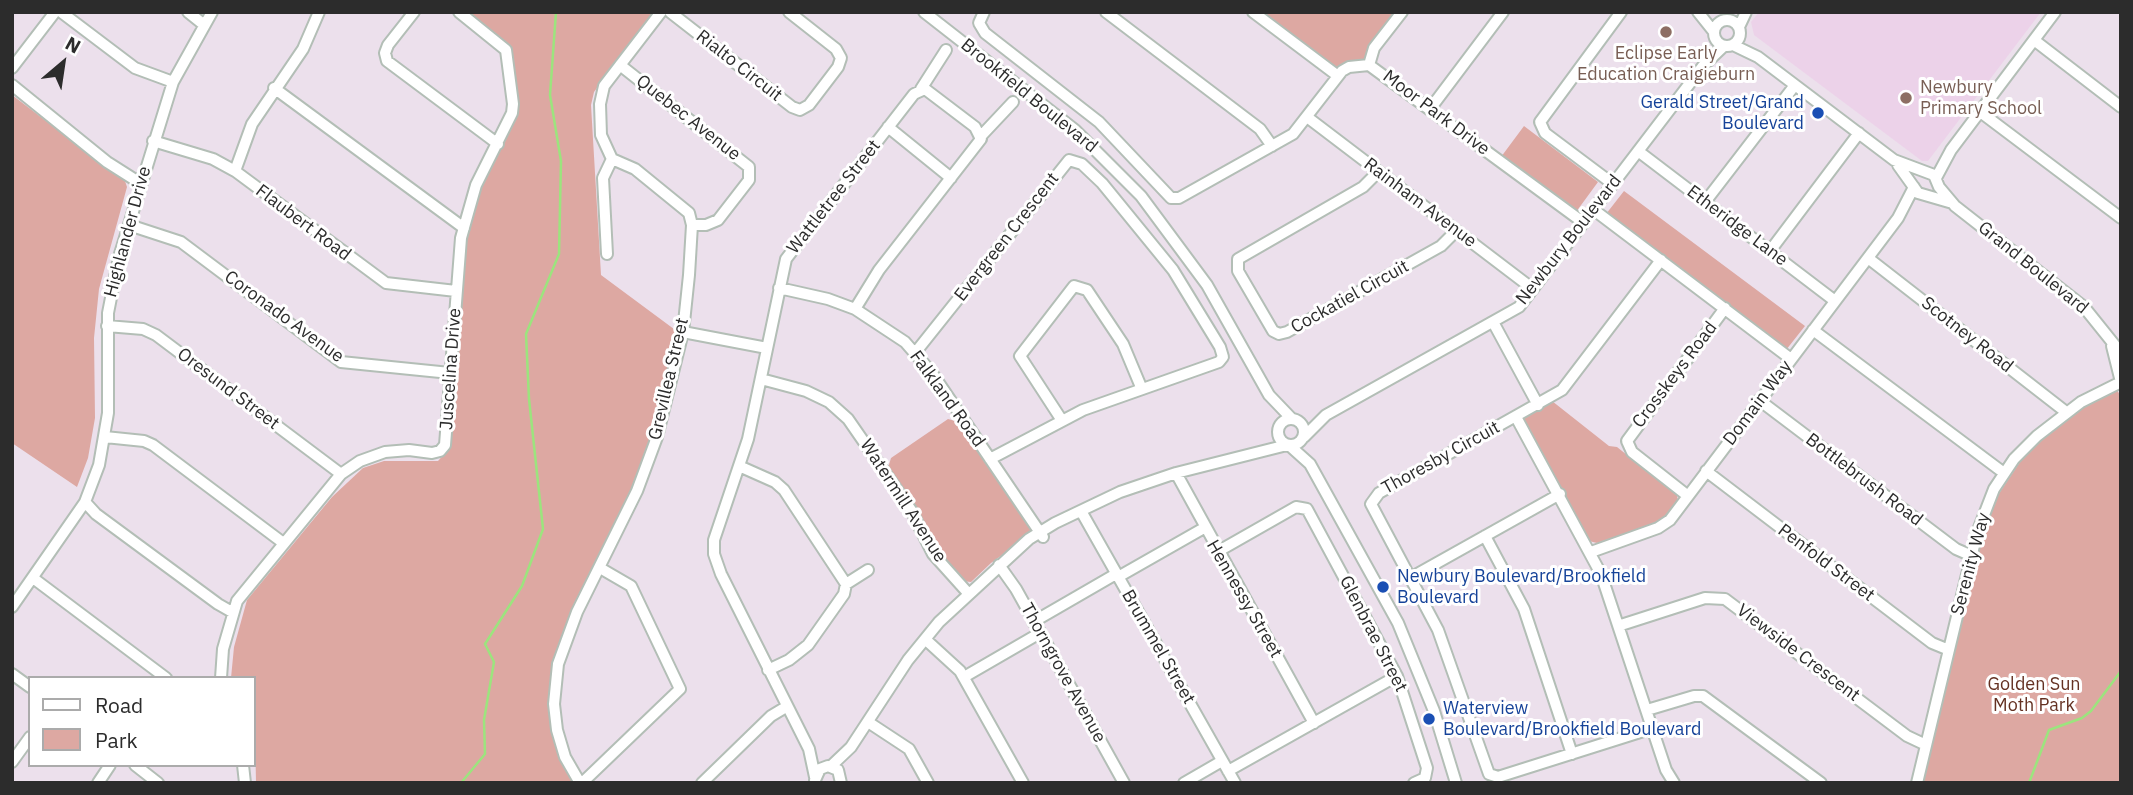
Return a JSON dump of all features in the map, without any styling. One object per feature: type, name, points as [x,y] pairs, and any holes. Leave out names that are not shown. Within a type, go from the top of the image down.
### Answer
[{"type":"street","points":[[12,68],[55,12]]},
{"type":"street","points":[[61,12],[135,68],[173,82]]},
{"type":"street","points":[[188,12],[203,24]]},
{"type":"street","name":"Highlander Drive","points":[[12,607],[85,502],[105,438],[110,392],[107,326],[114,277],[140,183],[173,82],[212,12]]},
{"type":"street","points":[[235,172],[252,124],[303,49],[319,12]]},
{"type":"street","points":[[414,12],[388,45],[385,53],[387,61],[498,144]]},
{"type":"street","name":"Juscelina Drive","points":[[221,676],[223,649],[232,611],[245,589],[341,474],[368,457],[385,452],[409,450],[432,453],[443,449],[464,228],[476,186],[512,113],[508,56],[503,48],[459,12]]},
{"type":"street","points":[[661,12],[604,86],[600,104],[602,143],[612,159],[635,169],[680,204],[689,213],[692,225]]},
{"type":"street","name":"Rialto Circuit","points":[[670,12],[792,107],[803,109],[838,67],[841,58],[836,49],[789,12]]},
{"type":"street","name":"Brookfield Boulevard","points":[[923,12],[1065,121],[1141,196],[1207,285],[1269,394],[1294,419]]},
{"type":"street","points":[[984,12],[979,23],[985,33],[1099,122],[1171,198],[1179,198],[1293,134],[1338,76],[1253,12]]},
{"type":"street","points":[[1106,12],[1260,129],[1272,146]]},
{"type":"street","points":[[1369,65],[1374,48],[1402,12]]},
{"type":"street","points":[[1430,109],[1503,12]]},
{"type":"street","points":[[1613,184],[1545,133],[1540,122],[1621,12]]},
{"type":"street","points":[[1700,12],[1734,38]]},
{"type":"street","name":"Newbury Boulevard","points":[[1703,66],[1719,28],[1736,12]]},
{"type":"street","name":"Newbury Boulevard","points":[[1303,438],[1326,415],[1519,307],[1703,66],[1734,38],[1746,12]]},
{"type":"street","points":[[1930,176],[2055,12]]},
{"type":"street","name":"Grand Boulevard","points":[[1719,28],[1894,160],[1930,176],[1955,206],[2076,299],[2121,353]]},
{"type":"street","points":[[2034,40],[2121,107]]},
{"type":"street","name":"Wattletree Street","points":[[816,780],[809,749],[786,707],[714,554],[716,531],[739,466],[789,253],[921,89],[946,50]]},
{"type":"street","name":"Quebec Avenue","points":[[620,65],[749,167],[749,180],[718,220],[706,225],[692,225]]},
{"type":"street","name":"Moor Park Drive","points":[[1338,76],[1349,67],[1369,65],[1584,223]]},
{"type":"street","points":[[12,85],[107,162],[140,183]]},
{"type":"street","points":[[1705,202],[1795,85]]},
{"type":"street","points":[[274,88],[464,228]]},
{"type":"street","points":[[921,89],[929,91],[975,127],[981,136]]},
{"type":"street","points":[[855,309],[879,270],[981,136],[1013,102]]},
{"type":"street","points":[[1979,111],[2121,218]]},
{"type":"street","name":"Rainham Avenue","points":[[1307,117],[1533,289]]},
{"type":"street","points":[[888,127],[951,177]]},
{"type":"street","points":[[1770,251],[1859,133]]},
{"type":"street","name":"Flaubert Road","points":[[153,141],[213,159],[235,172],[386,283],[456,291]]},
{"type":"street","name":"Etheridge Lane","points":[[1638,151],[1835,301]]},
{"type":"street","points":[[607,254],[603,178],[612,159]]},
{"type":"street","name":"Evergreen Crescent","points":[[915,353],[1066,163],[1075,160],[1102,183],[1159,250],[1188,292],[1223,353],[1222,360],[1141,387],[1061,419],[990,459]]},
{"type":"street","name":"Grand Boulevard","points":[[1894,160],[1913,185],[1927,195],[1955,206]]},
{"type":"street","name":"Cockatiel Circuit","points":[[1378,172],[1363,187],[1238,259],[1238,271],[1273,331],[1287,332],[1441,246],[1456,231]]},
{"type":"street","name":"Domain Way","points":[[1591,552],[1663,526],[1898,218],[1914,178],[1930,176],[1927,195],[1898,218]]},
{"type":"street","points":[[1594,209],[1791,359]]},
{"type":"street","name":"Coronado Avenue","points":[[129,225],[181,242],[341,362],[450,373]]},
{"type":"street","name":"Grevillea Street","points":[[581,783],[559,737],[554,684],[567,636],[637,492],[670,393],[683,332],[692,225]]},
{"type":"street","name":"Scotney Road","points":[[1867,258],[2066,412]]},
{"type":"street","name":"Thoresby Circuit","points":[[1653,728],[1498,777],[1489,774],[1450,659],[1373,510],[1373,498],[1538,405],[1565,386],[1661,260]]},
{"type":"street","points":[[1061,419],[1020,356],[1072,287],[1080,285],[1087,290],[1129,354],[1141,387]]},
{"type":"street","name":"Falkland Road","points":[[779,288],[828,299],[855,309],[888,329],[915,353],[1041,535]]},
{"type":"street","name":"Crosskeys Road","points":[[1688,496],[1632,452],[1627,441],[1725,308]]},
{"type":"street","points":[[1493,322],[1538,405]]},
{"type":"street","name":"Oresund Street","points":[[107,326],[143,329],[156,335],[341,474]]},
{"type":"street","points":[[1814,330],[2004,473]]},
{"type":"street","points":[[683,332],[767,348]]},
{"type":"street","name":"Grand Boulevard","points":[[2107,334],[2120,375]]},
{"type":"street","name":"Serenity Way","points":[[1917,783],[1982,517],[2004,473],[2031,442],[2066,412],[2101,391],[2120,375]]},
{"type":"street","name":"Watermill Avenue","points":[[761,380],[806,391],[829,402],[848,419],[911,510],[933,554],[968,593]]},
{"type":"street","name":"Brookfield Boulevard","points":[[1269,394],[1278,430]]},
{"type":"street","name":"Bottlebrush Road","points":[[1759,400],[1956,549],[1972,556]]},
{"type":"street","name":"Newbury Boulevard","points":[[1294,419],[1326,415]]},
{"type":"street","points":[[1516,417],[1591,552],[1621,625],[1666,769],[1674,783]]},
{"type":"street","points":[[1260,450],[1284,421],[1294,419],[1304,428],[1303,438],[1310,464],[1398,624],[1434,711],[1456,783]]},
{"type":"street","points":[[1278,430],[1280,440],[1310,464]]},
{"type":"street","points":[[105,438],[144,441],[153,445],[282,542]]},
{"type":"street","points":[[816,780],[820,769],[830,766],[851,747],[925,639],[968,593],[1013,553],[1064,520],[1120,492],[1176,473],[1241,458],[1260,450],[1289,445],[1303,438]]},
{"type":"street","points":[[739,466],[775,482],[784,490],[846,584],[844,594],[808,645],[789,660],[768,670]]},
{"type":"street","name":"Penfold Street","points":[[1706,471],[1932,643],[1949,650]]},
{"type":"street","name":"Hennessy Street","points":[[1176,473],[1217,552],[1314,723]]},
{"type":"street","points":[[1410,578],[1560,494]]},
{"type":"street","points":[[85,502],[96,514],[218,604],[232,611]]},
{"type":"street","name":"Glenbrae Street","points":[[1217,552],[1296,507],[1307,509],[1397,676],[1427,768],[1426,776],[1414,783]]},
{"type":"street","name":"Brummel Street","points":[[1081,511],[1235,783]]},
{"type":"street","points":[[1033,621],[1204,528]]},
{"type":"street","points":[[1485,536],[1524,609],[1572,754]]},
{"type":"street","name":"Thorngrove Avenue","points":[[999,565],[1124,783]]},
{"type":"street","points":[[581,783],[680,689],[631,586],[600,568]]},
{"type":"street","points":[[846,584],[868,570]]},
{"type":"street","points":[[33,578],[163,676]]},
{"type":"street","name":"Viewside Crescent","points":[[1621,625],[1705,598],[1725,599],[1907,736],[1926,745]]},
{"type":"street","points":[[964,677],[1040,634]]},
{"type":"street","points":[[925,639],[951,659],[964,677],[1023,783]]},
{"type":"street","points":[[12,674],[28,686]]},
{"type":"street","points":[[1184,783],[1314,723],[1397,676]]},
{"type":"street","points":[[1647,710],[1703,696],[1821,783]]},
{"type":"street","points":[[702,783],[771,716],[786,707]]},
{"type":"street","points":[[868,722],[909,749],[928,783]]},
{"type":"street","points":[[12,762],[28,740]]},
{"type":"street","points":[[842,780],[851,747]]},
{"type":"street","name":"Wattletree Street","points":[[809,749],[838,770],[842,780]]},
{"type":"street","points":[[97,783],[109,767]]},
{"type":"street","points":[[138,767],[158,783]]},
{"type":"shaded area","name":"Newbury Primary School","points":[[1759,12],[2041,12],[1928,161],[1922,161],[1754,35],[1751,22]]},
{"type":"green space","points":[[460,12],[653,12],[594,92],[591,105],[601,275],[682,335],[655,439],[589,584],[551,703],[577,783],[256,783],[256,676],[231,676],[234,647],[247,600],[332,497],[363,468],[384,461],[438,461],[448,450],[466,237],[481,186],[512,113],[508,56]]},
{"type":"green space","points":[[1261,12],[1392,12],[1392,15],[1364,59],[1336,67]]},
{"type":"green space","points":[[12,95],[125,181],[127,187],[99,289],[94,338],[95,418],[88,458],[77,487],[12,443]]},
{"type":"green space","points":[[1524,126],[1598,182],[1576,212],[1501,157]]},
{"type":"green space","points":[[1624,191],[1805,326],[1786,350],[1606,214]]},
{"type":"green space","name":"Golden Sun Moth Park","points":[[2116,388],[2121,397],[2121,783],[1923,783],[1980,539],[1992,504],[2022,459],[2068,415]]},
{"type":"green space","points":[[1552,401],[1609,446],[1617,447],[1677,495],[1678,501],[1664,520],[1597,543],[1589,541],[1523,423],[1525,417]]},
{"type":"green space","points":[[948,419],[959,422],[1032,529],[1030,535],[991,563],[971,582],[962,581],[939,555],[888,468],[891,458]]},
{"type":"waterway","points":[[461,783],[485,754],[484,720],[494,662],[485,644],[522,586],[543,529],[529,399],[526,334],[559,254],[561,161],[550,95],[556,12]]},
{"type":"waterway","points":[[2029,783],[2049,730],[2082,718],[2091,711],[2121,671]]},
{"type":"place","name":"Eclipse Early Education Craigieburn","points":[[1666,32]]},
{"type":"place","name":"Newbury Primary School","points":[[1906,98]]},
{"type":"place","name":"Gerald Street/Grand Boulevard","points":[[1818,113]]},
{"type":"place","name":"Newbury Boulevard/Brookfield Boulevard","points":[[1383,587]]},
{"type":"place","name":"Waterview Boulevard/Brookfield Boulevard","points":[[1429,719]]}]
